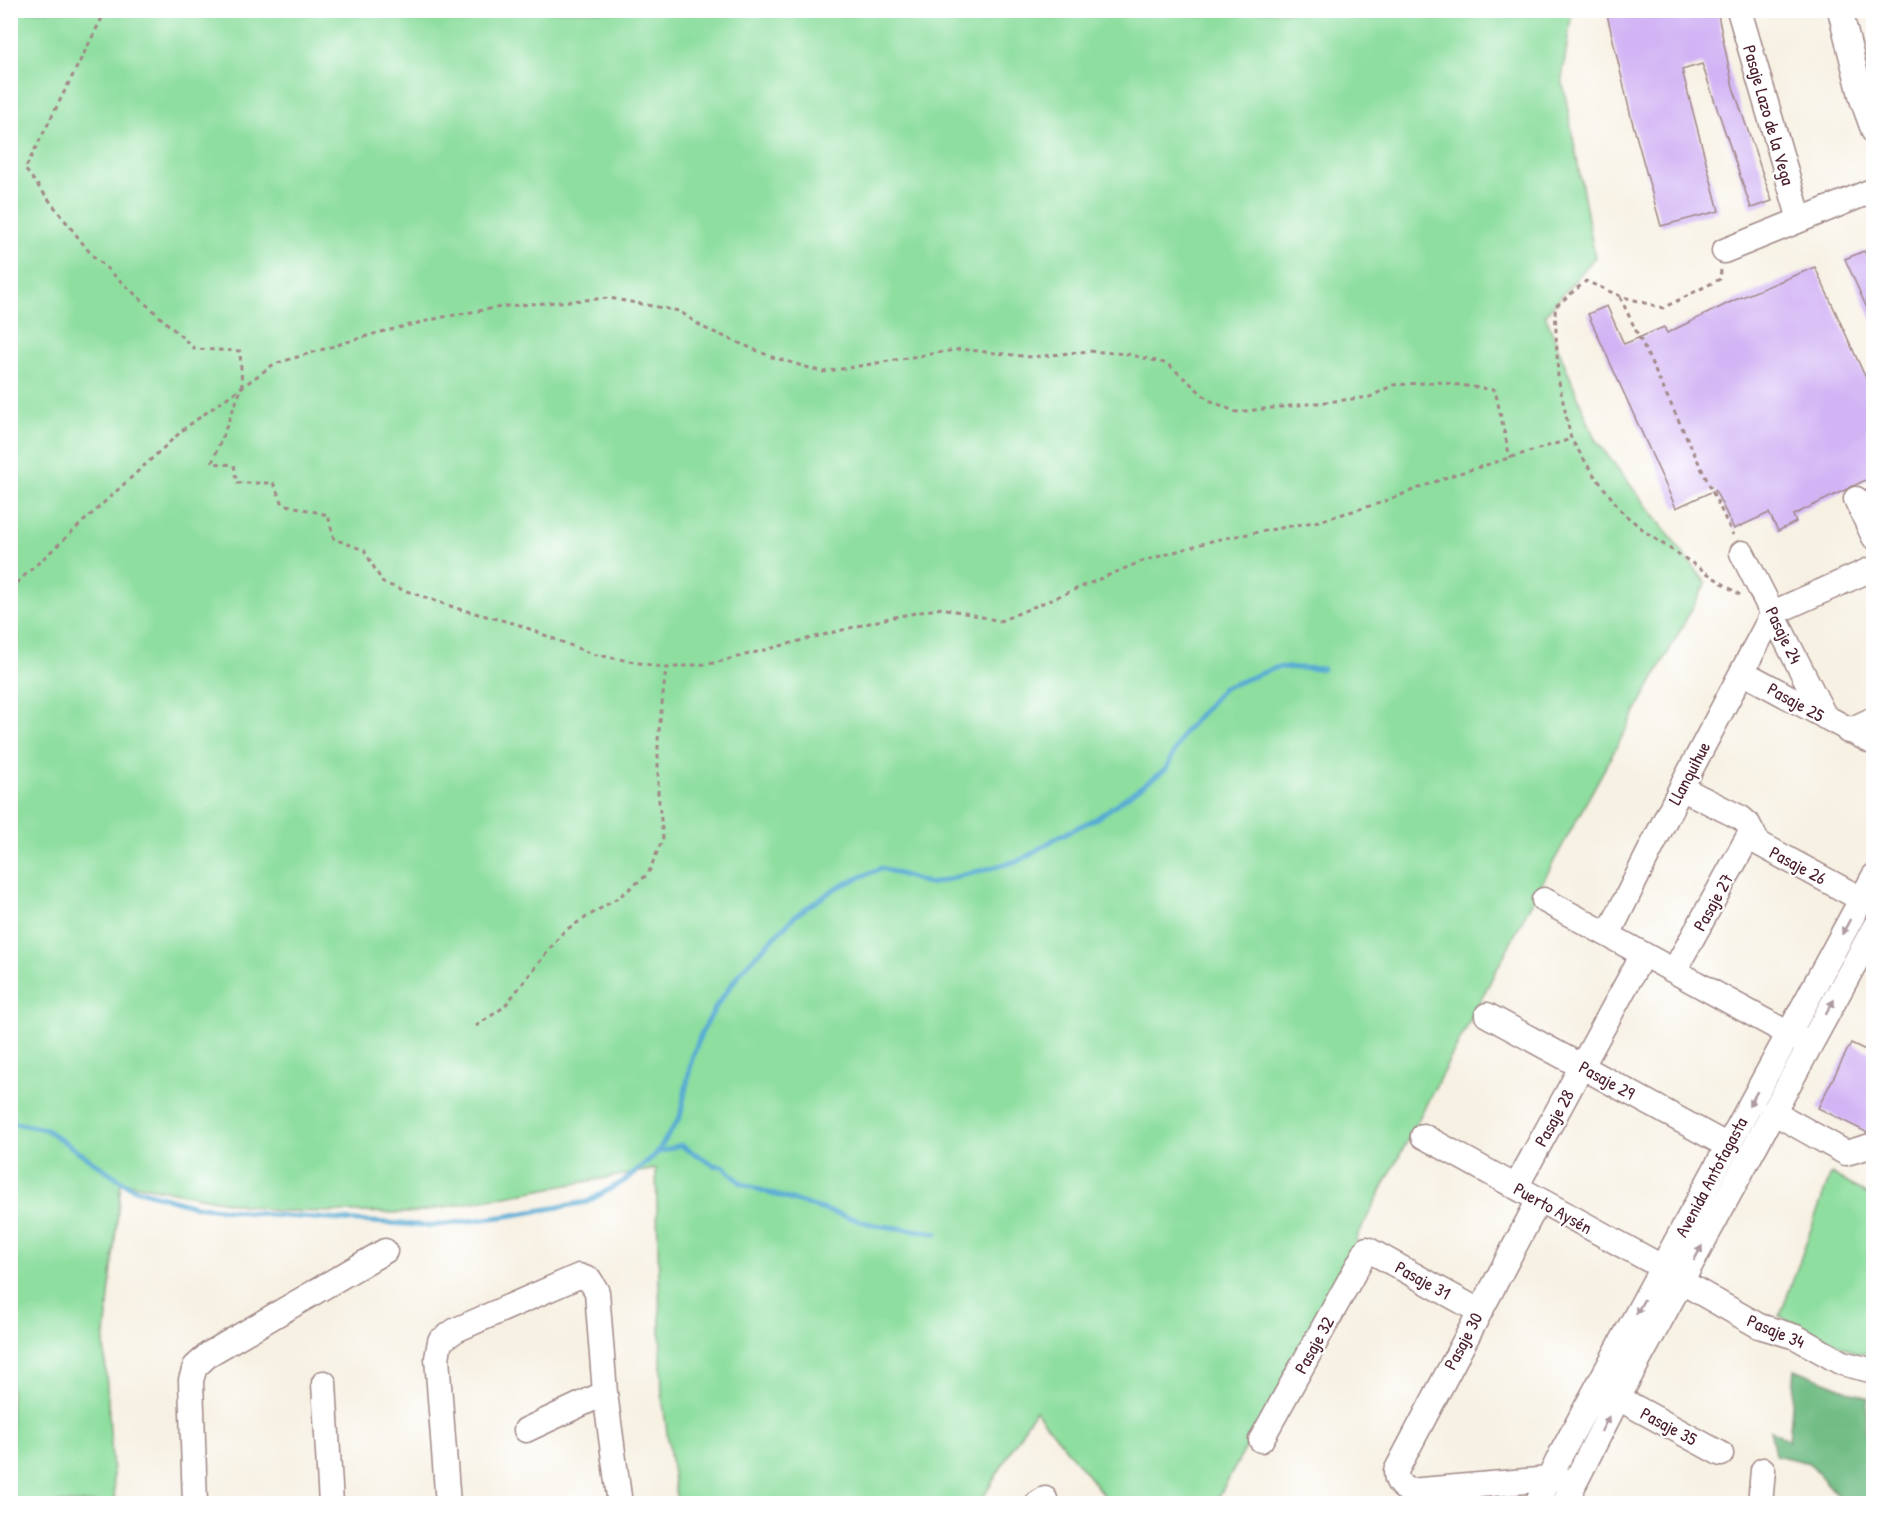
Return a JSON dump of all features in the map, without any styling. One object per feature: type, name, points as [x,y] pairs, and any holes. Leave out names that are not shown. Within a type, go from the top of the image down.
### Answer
[{"type":"street","name":"Pasaje Lazo de la Vega","points":[[1739,10],[1800,220]]},
{"type":"street","points":[[1840,10],[1862,99],[1874,132]]},
{"type":"street","points":[[1724,251],[1874,190]]},
{"type":"street","points":[[1856,499],[1874,537]]},
{"type":"street","name":"Pasaje 24","points":[[1742,553],[1825,717]]},
{"type":"street","points":[[1773,613],[1874,568]]},
{"type":"street","name":"Llanquihue","points":[[1608,935],[1681,788],[1773,613]]},
{"type":"street","name":"Pasaje 25","points":[[1743,673],[1874,744]]},
{"type":"street","points":[[1848,731],[1874,719]]},
{"type":"street","name":"Pasaje 26","points":[[1681,788],[1741,818],[1748,824],[1758,843],[1861,899]]},
{"type":"street","name":"Pasaje 27","points":[[1674,971],[1751,832]]},
{"type":"street","name":"Avenida Antofagasta","points":[[1564,1503],[1618,1398],[1773,1112],[1799,1040],[1861,899],[1874,876]]},
{"type":"street","points":[[1545,900],[1799,1040]]},
{"type":"street","name":"Avenida Antofagasta","points":[[1537,1503],[1728,1146],[1874,928]]},
{"type":"street","name":"Pasaje 28","points":[[1516,1187],[1643,954]]},
{"type":"street","name":"Pasaje 29","points":[[1487,1015],[1728,1146]]},
{"type":"street","points":[[1773,1112],[1846,1154],[1874,1145]]},
{"type":"street","name":"Puerto Aysén","points":[[1423,1136],[1662,1267],[1682,1282]]},
{"type":"street","name":"Pasaje 30","points":[[1539,1200],[1396,1471],[1400,1484],[1410,1491],[1549,1479]]},
{"type":"street","name":"Pasaje 31","points":[[1366,1249],[1479,1311]]},
{"type":"street","name":"Pasaje 32","points":[[1262,1440],[1366,1249]]},
{"type":"street","points":[[195,1503],[191,1380],[195,1367],[209,1354],[385,1251]]},
{"type":"street","points":[[448,1503],[437,1358],[440,1341],[447,1335],[574,1277],[584,1277],[590,1280],[597,1292],[605,1393],[620,1503]]},
{"type":"street","name":"Pasaje 34","points":[[1682,1282],[1759,1326],[1796,1337],[1842,1364],[1874,1371]]},
{"type":"street","points":[[324,1383],[331,1503]]},
{"type":"street","points":[[526,1430],[605,1393]]},
{"type":"street","name":"Pasaje 35","points":[[1618,1398],[1720,1454]]},
{"type":"street","points":[[1760,1503],[1763,1470]]},
{"type":"street","points":[[1549,1479],[1578,1476]]},
{"type":"path","points":[[106,10],[25,169],[91,254],[195,349],[240,351],[242,387],[212,463],[234,465],[237,483],[273,483],[282,504],[328,515],[334,539],[364,550],[383,583],[459,609],[517,624],[592,654],[666,668],[714,663],[889,618],[942,608],[1000,621],[1140,562],[1215,540],[1319,521],[1370,506],[1450,476],[1571,439]]},
{"type":"path","points":[[1724,251],[1720,279],[1663,308],[1620,296],[1586,281],[1555,307],[1558,378],[1571,439],[1594,475],[1624,514],[1651,536],[1730,590],[1773,613]]},
{"type":"path","points":[[1620,296],[1742,553]]},
{"type":"path","points":[[10,588],[185,428],[274,364],[377,333],[443,317],[507,306],[609,298],[679,311],[704,328],[762,352],[823,372],[961,349],[1032,357],[1089,351],[1128,354],[1168,364],[1209,400],[1236,412],[1370,397],[1393,385],[1438,382],[1495,390],[1510,458]]},
{"type":"path","points":[[476,1026],[504,1007],[564,932],[619,897],[648,874],[663,838],[658,793],[658,740],[666,668]]},
{"type":"green space","points":[[10,11],[1572,11],[1562,78],[1595,257],[1545,315],[1595,439],[1706,583],[1535,896],[1357,1237],[1353,1256],[1215,1503],[1110,1503],[1035,1410],[980,1503],[677,1503],[662,1397],[656,1169],[412,1213],[275,1211],[121,1182],[104,1344],[115,1503],[11,1503]]},
{"type":"green space","points":[[1831,1173],[1873,1198],[1874,1277],[1871,1284],[1874,1286],[1873,1354],[1856,1353],[1780,1316]]},
{"type":"green space","points":[[1795,1369],[1868,1398],[1864,1429],[1873,1446],[1873,1503],[1841,1503],[1840,1498],[1809,1463],[1775,1455],[1770,1429],[1789,1441]]},
{"type":"building","points":[[1606,10],[1717,10],[1733,87],[1772,201],[1751,208],[1702,64],[1682,70],[1719,211],[1661,226],[1631,117]]},
{"type":"building","points":[[1864,251],[1874,272],[1874,324],[1845,259]]},
{"type":"building","points":[[1815,267],[1874,396],[1874,476],[1793,515],[1796,522],[1778,531],[1769,513],[1734,529],[1715,490],[1676,508],[1588,314],[1607,306],[1624,344],[1664,327],[1667,333],[1735,300]]},
{"type":"building","points":[[1851,1043],[1874,1054],[1874,1131],[1866,1132],[1818,1108]]},
{"type":"waterway","points":[[10,1122],[45,1129],[132,1188],[195,1206],[270,1215],[431,1226],[508,1216],[587,1202],[624,1181],[656,1154],[680,1117],[692,1058],[701,1034],[717,1005],[742,970],[796,915],[836,888],[881,868],[930,884],[1021,860],[1058,837],[1097,818],[1166,769],[1183,734],[1223,688],[1278,667],[1323,669]]},
{"type":"waterway","points":[[657,1153],[680,1145],[714,1165],[723,1166],[741,1183],[769,1193],[874,1225],[937,1233]]}]
